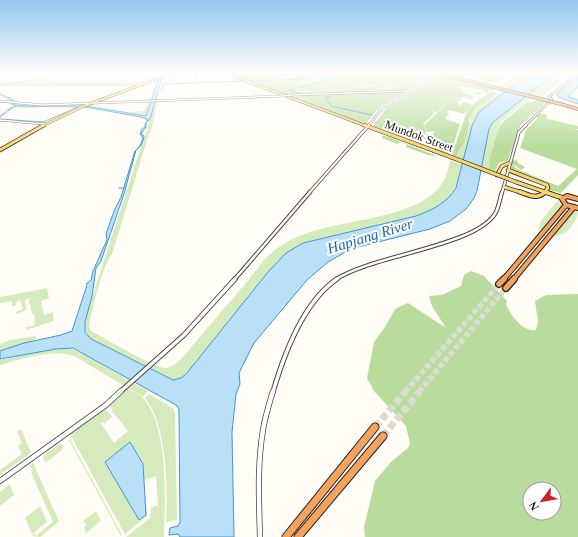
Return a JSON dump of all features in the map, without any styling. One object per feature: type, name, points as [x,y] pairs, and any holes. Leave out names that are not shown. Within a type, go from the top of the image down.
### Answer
[{"type":"highway","points":[[537,98],[578,108]]},
{"type":"highway","points":[[506,288],[554,230],[576,208],[566,204],[562,201],[562,198],[577,193]]},
{"type":"highway","points":[[570,196],[578,199]]},
{"type":"highway","points":[[499,284],[566,204]]},
{"type":"highway","points":[[286,537],[375,427]]},
{"type":"highway","points":[[298,537],[383,436]]},
{"type":"main road","points":[[0,150],[44,124],[105,98]]},
{"type":"main road","name":"Mundok Street","points":[[292,98],[562,198]]},
{"type":"main road","points":[[497,175],[502,166],[508,164]]},
{"type":"main road","points":[[504,187],[537,197],[541,196],[548,188],[547,185],[508,170]]},
{"type":"street","points":[[0,101],[37,104],[150,102],[229,98]]},
{"type":"street","points":[[0,481],[100,410],[195,324],[382,109],[398,98]]},
{"type":"street","points":[[260,537],[262,433],[284,355],[298,327],[316,299],[324,289],[333,282],[356,268],[440,244],[475,232],[488,222],[496,213],[504,187],[508,164],[519,132],[523,126],[552,99],[551,98]]},
{"type":"street","points":[[0,120],[44,124]]},
{"type":"green space","points":[[295,98],[394,98],[379,108],[365,124]]},
{"type":"green space","points":[[297,98],[395,98],[379,108],[365,124]]},
{"type":"green space","points":[[402,98],[449,98],[442,108],[436,113],[433,109],[434,114],[423,124],[426,131],[427,130],[424,125],[443,108],[449,98],[460,98],[459,99],[461,101],[458,101],[458,106],[465,102],[472,104],[464,114],[449,110],[447,114],[450,115],[445,117],[448,120],[460,124],[451,152],[448,154],[436,150],[426,141],[426,134],[433,134],[435,131],[425,132],[424,140],[419,142],[374,126],[374,124],[387,108]]},
{"type":"green space","points":[[482,98],[490,98],[476,108],[473,112],[469,119],[469,125],[464,143],[456,156],[452,155],[467,111],[472,105]]},
{"type":"green space","points":[[490,98],[497,98],[485,106],[475,118],[464,160],[455,156],[463,145],[475,108]]},
{"type":"green space","points":[[522,98],[531,98],[499,123],[502,124],[499,128],[490,156],[489,169],[482,167],[489,129],[493,122]]},
{"type":"green space","points":[[540,100],[546,102],[520,126],[508,160],[499,163],[495,171],[489,169],[490,156],[499,128],[504,121],[527,102]]},
{"type":"green space","points":[[147,102],[151,102],[146,116],[88,106],[96,103],[91,106],[128,112],[144,111]]},
{"type":"green space","points":[[154,102],[158,102],[151,131],[112,254],[101,278],[89,326],[91,331],[160,367],[166,368],[182,358],[262,263],[271,253],[282,245],[300,236],[321,229],[389,214],[410,207],[427,198],[441,185],[446,176],[451,160],[463,165],[453,192],[443,203],[436,207],[416,216],[303,243],[286,253],[268,272],[187,373],[181,378],[173,380],[91,339],[85,329],[86,316],[150,119]]},
{"type":"green space","points":[[538,113],[548,115],[546,117],[548,119],[578,126],[578,129],[573,129],[578,130],[578,175],[561,193],[554,191],[552,193],[548,191],[550,187],[546,184],[510,170],[513,160],[518,161],[518,163],[525,167],[522,170],[512,164],[517,169],[558,186],[577,169],[520,148],[526,130],[538,118],[535,116]]},
{"type":"green space","points":[[382,136],[386,136],[437,156],[428,155],[406,147],[407,145],[400,142],[397,144],[382,138]]},
{"type":"green space","points":[[558,200],[562,206],[541,231],[539,230],[540,222]]},
{"type":"green space","points":[[578,211],[576,220],[570,228],[558,236],[553,236],[573,212]]},
{"type":"green space","points":[[471,271],[484,276],[507,301],[506,305],[518,322],[522,326],[531,330],[536,330],[538,321],[535,301],[546,295],[578,294],[578,537],[365,537],[364,527],[375,481],[391,462],[408,448],[410,444],[406,426],[374,391],[367,378],[374,342],[385,327],[395,309],[408,303],[446,328],[432,306],[429,296],[442,295],[461,286],[464,275]]},
{"type":"green space","points":[[47,288],[49,298],[41,301],[44,315],[53,312],[54,321],[26,330],[26,327],[34,326],[35,322],[29,300],[31,298],[25,300],[26,310],[17,314],[16,312],[23,309],[20,300],[12,307],[12,301],[0,303],[0,297]]},
{"type":"green space","points":[[36,336],[35,341],[0,351],[0,344],[10,340]]},
{"type":"green space","points":[[70,348],[148,391],[143,397],[76,357],[68,355],[38,355],[0,365],[0,360],[50,350]]},
{"type":"green space","points":[[127,389],[143,398],[154,416],[159,432],[164,468],[164,537],[126,537],[150,518],[151,508],[158,505],[156,476],[144,480],[147,514],[146,517],[125,534],[70,434],[106,409],[112,417],[104,424],[103,422],[101,423],[114,443],[128,431],[112,411],[110,405]],"holes":[[[130,443],[143,464],[146,515]]]},
{"type":"green space","points":[[149,394],[173,408],[175,413],[177,520],[166,522],[167,492],[162,440],[152,409],[145,398]]},
{"type":"green space","points":[[21,429],[31,453],[0,475],[0,470],[22,454],[18,446],[22,443],[17,432]]},
{"type":"green space","points":[[70,439],[122,535],[121,536],[69,440]]},
{"type":"green space","points":[[61,443],[64,448],[47,462],[44,461],[43,456]]},
{"type":"green space","points":[[33,463],[59,521],[40,537],[32,536],[35,533],[36,536],[53,522],[31,472],[33,470],[29,466]]},
{"type":"green space","points":[[10,484],[14,495],[0,506],[0,492]]},
{"type":"green space","points":[[40,506],[47,522],[32,534],[25,518]]},
{"type":"green space","points":[[96,511],[101,521],[86,533],[84,528],[86,524],[84,522],[81,523]]},
{"type":"water","points":[[7,98],[14,100],[13,104],[55,105],[33,107],[18,106],[11,104],[13,102]]},
{"type":"water","points":[[152,98],[156,98],[150,119],[146,123],[146,127],[141,134],[144,136],[141,144],[143,138],[140,134],[142,129],[145,127],[145,124],[148,120],[141,117],[70,105],[80,105],[146,116]]},
{"type":"water","name":"Hapjang River","points":[[497,98],[524,98],[493,122],[489,129],[477,191],[466,209],[450,221],[430,229],[358,247],[349,250],[328,262],[307,280],[254,343],[239,373],[240,384],[236,394],[232,432],[234,537],[180,537],[178,534],[169,535],[170,528],[178,526],[180,522],[179,409],[176,405],[73,348],[56,349],[0,359],[0,351],[24,343],[61,335],[72,331],[87,285],[86,284],[91,280],[93,271],[107,240],[106,234],[114,211],[121,197],[136,150],[124,194],[101,261],[96,268],[92,296],[85,322],[85,332],[91,339],[173,380],[181,378],[187,373],[268,272],[286,253],[303,243],[416,216],[444,202],[456,188],[472,126],[479,112]]},
{"type":"water","points":[[561,98],[578,100],[578,104]]},
{"type":"water","points":[[130,442],[143,464],[146,515],[139,520],[105,462]]},
{"type":"waterway","points":[[326,98],[331,106],[372,115]]},
{"type":"waterway","points":[[0,102],[11,103]]},
{"type":"waterway","points":[[6,111],[16,106]]},
{"type":"waterway","points":[[8,111],[16,106]]},
{"type":"waterway","points":[[16,106],[76,107]]},
{"type":"waterway","points":[[0,119],[43,122],[78,107]]},
{"type":"waterway","points":[[0,116],[5,112]]},
{"type":"waterway","points":[[0,117],[7,112]]},
{"type":"waterway","points":[[391,132],[446,142]]},
{"type":"waterway","points":[[119,188],[124,188]]},
{"type":"tunnel","points":[[405,392],[499,284]]},
{"type":"tunnel","points":[[419,392],[506,288]]},
{"type":"tunnel","points":[[375,427],[406,391]]},
{"type":"tunnel","points":[[383,436],[420,391]]}]
